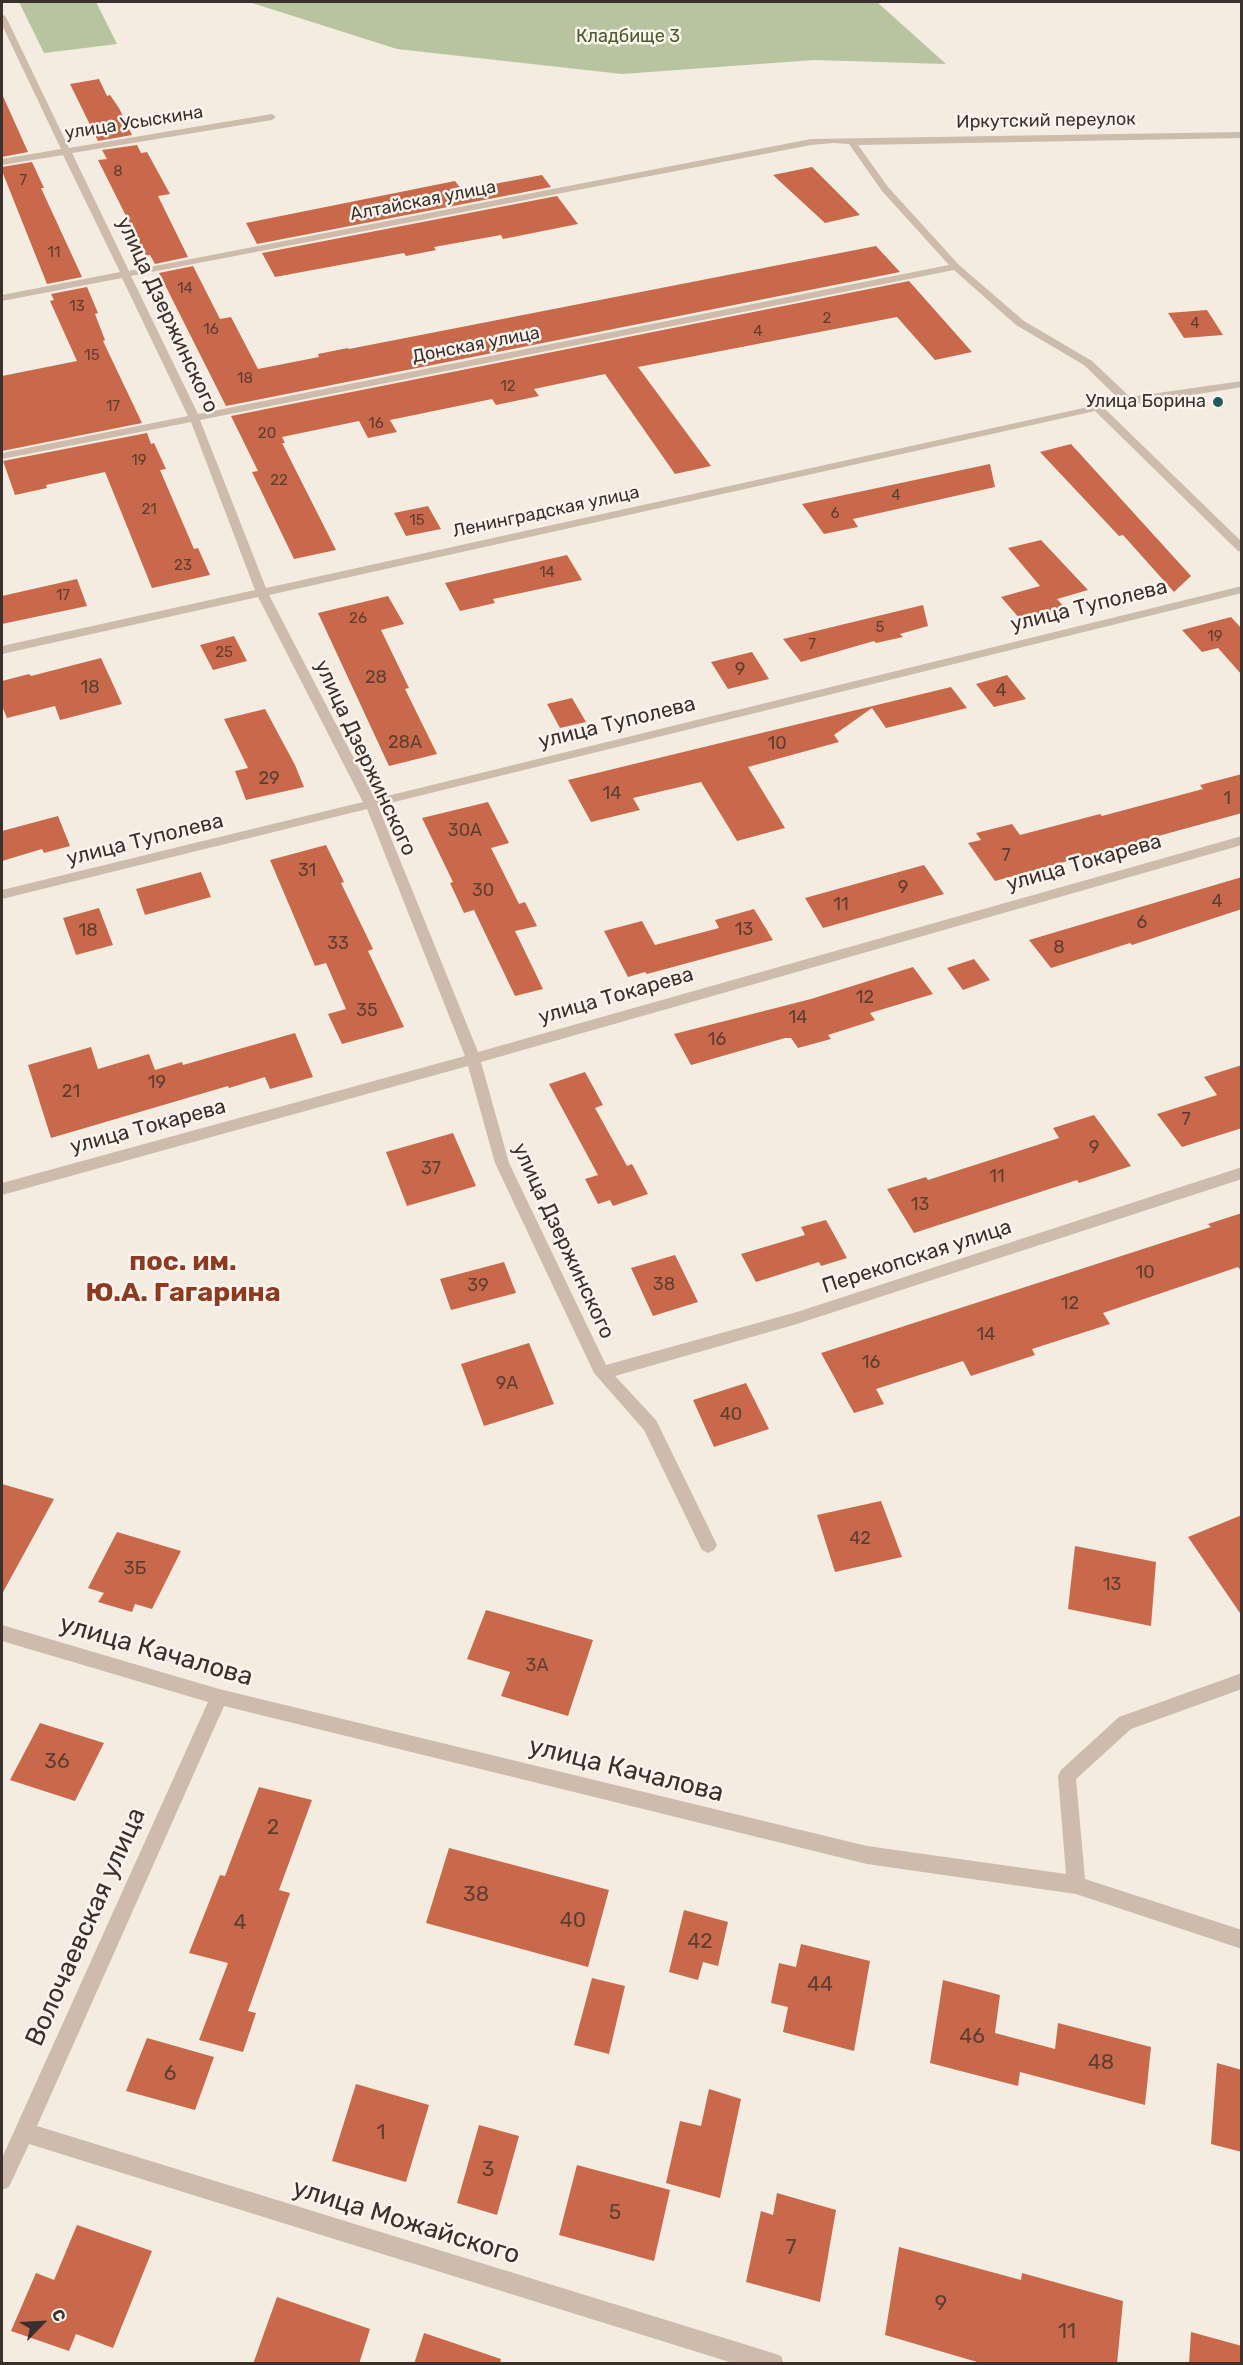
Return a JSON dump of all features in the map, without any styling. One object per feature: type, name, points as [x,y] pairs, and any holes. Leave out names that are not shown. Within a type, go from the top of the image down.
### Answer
[{"type":"street","name":"улица Дзержинского","points":[[2,17],[11,46],[67,151],[194,417],[262,592],[370,804],[472,1059],[502,1162],[602,1373],[650,1425],[708,1545]]},
{"type":"street","name":"улица Усыскина","points":[[2,162],[272,117]]},
{"type":"street","name":"Иркутский переулок","points":[[852,142],[1242,135]]},
{"type":"street","name":"Алтайская улица","points":[[2,298],[812,142],[833,140],[852,142]]},
{"type":"street","points":[[852,142],[885,189],[956,267],[1020,323],[1088,363],[1128,401]]},
{"type":"street","name":"Донская улица","points":[[2,456],[956,267]]},
{"type":"street","points":[[1098,408],[1128,401],[1242,384]]},
{"type":"street","points":[[1098,408],[1242,549]]},
{"type":"street","name":"Ленинградская улица","points":[[2,650],[1098,408]]},
{"type":"street","name":"улица Туполева","points":[[2,895],[1242,589]]},
{"type":"street","name":"улица Токарева","points":[[2,1189],[472,1059],[1242,840]]},
{"type":"street","name":"Перекопская улица","points":[[602,1373],[797,1318],[1242,1173]]},
{"type":"street","name":"улица Качалова","points":[[2,1633],[219,1697],[867,1856],[1076,1885],[1242,1940]]},
{"type":"street","points":[[1076,1885],[1067,1776],[1125,1723],[1242,1681]]},
{"type":"street","name":"Волочаевская улица","points":[[2,2180],[219,1697]]},
{"type":"street","name":"улица Можайского","points":[[23,2132],[772,2364]]},
{"type":"green space","points":[[19,2],[96,2],[117,44],[44,53]]},
{"type":"green space","name":"Кладбище 3","points":[[249,2],[877,2],[946,64],[814,60],[622,74],[397,49]]},
{"type":"building","points":[[99,79],[107,96],[110,95],[119,108],[132,135],[98,141],[70,84]]},
{"type":"building","points":[[2,94],[28,152],[2,157]]},
{"type":"building","points":[[137,145],[141,153],[147,152],[170,194],[158,196],[188,257],[155,264],[150,255],[146,256],[98,160],[107,159],[102,150]]},
{"type":"building","points":[[32,162],[44,188],[41,188],[82,277],[47,284],[2,171],[2,167]]},
{"type":"building","points":[[812,167],[860,215],[825,223],[773,175]]},
{"type":"building","points":[[542,175],[551,187],[257,244],[246,223],[455,181],[462,190]]},
{"type":"building","points":[[557,196],[578,224],[503,239],[501,235],[434,247],[436,250],[406,256],[404,253],[275,277],[262,253]]},
{"type":"building","points":[[876,246],[900,272],[226,406],[159,273],[193,266],[220,319],[231,317],[258,369],[319,357],[318,354],[348,348]]},
{"type":"building","points":[[909,281],[972,352],[935,360],[897,317],[638,367],[711,466],[675,474],[605,374],[534,389],[539,396],[496,405],[492,399],[390,420],[397,432],[368,438],[359,421],[282,437],[285,443],[282,443],[336,550],[294,559],[252,472],[258,471],[231,416]]},
{"type":"building","points":[[87,287],[98,313],[95,314],[105,340],[103,341],[142,423],[2,451],[2,376],[77,361],[50,301],[54,300],[51,294]]},
{"type":"building","points":[[1207,310],[1223,335],[1184,338],[1168,313]]},
{"type":"building","points":[[147,433],[166,469],[160,470],[194,549],[198,548],[210,575],[152,588],[105,472],[46,485],[47,488],[15,495],[3,461]]},
{"type":"building","points":[[1071,444],[1191,576],[1174,592],[1123,535],[1119,536],[1040,452]]},
{"type":"building","points":[[990,464],[995,487],[853,519],[858,527],[824,534],[802,504]]},
{"type":"building","points":[[428,506],[441,529],[406,536],[394,513]]},
{"type":"building","points":[[1041,540],[1088,590],[1057,599],[1066,609],[1029,619],[1028,617],[1020,619],[1001,597],[1040,586],[1008,548]]},
{"type":"building","points":[[567,555],[582,580],[493,599],[495,603],[460,611],[445,583]]},
{"type":"building","points":[[77,579],[87,606],[2,624],[2,596]]},
{"type":"building","points":[[388,596],[404,624],[381,630],[409,688],[405,689],[437,754],[389,766],[318,613]]},
{"type":"building","points":[[923,605],[928,626],[900,634],[903,637],[876,643],[874,641],[801,662],[783,639]]},
{"type":"building","points":[[1231,617],[1242,629],[1242,675],[1218,648],[1202,652],[1182,630]]},
{"type":"building","points":[[234,636],[247,661],[213,670],[200,645]]},
{"type":"building","points":[[752,652],[769,679],[728,689],[711,662]]},
{"type":"building","points":[[101,658],[122,704],[60,720],[55,706],[7,718],[2,706],[2,681]]},
{"type":"building","points":[[1007,675],[1026,699],[994,707],[976,684]]},
{"type":"building","points":[[951,687],[967,708],[886,728],[872,708],[834,735],[839,742],[748,767],[785,828],[737,841],[701,782],[633,798],[640,810],[591,822],[568,780]]},
{"type":"building","points":[[572,698],[586,722],[560,728],[547,704]]},
{"type":"building","points":[[265,709],[304,787],[246,800],[235,771],[248,768],[224,719]]},
{"type":"building","points":[[1242,774],[1242,813],[995,881],[968,843],[981,840],[976,833],[1012,824],[1020,835],[1203,789],[1200,785]]},
{"type":"building","points":[[488,802],[509,843],[491,848],[519,904],[525,902],[537,926],[515,931],[543,989],[515,996],[474,910],[464,913],[450,883],[453,882],[422,818]]},
{"type":"building","points":[[58,816],[70,846],[44,853],[42,849],[2,861],[2,831]]},
{"type":"building","points":[[326,845],[344,882],[341,883],[373,949],[368,951],[404,1027],[342,1044],[328,1014],[346,1009],[326,963],[315,966],[270,860]]},
{"type":"building","points":[[924,865],[944,894],[823,928],[805,898]]},
{"type":"building","points":[[201,872],[211,897],[145,915],[136,889]]},
{"type":"building","points":[[1242,877],[1242,909],[1132,945],[1130,943],[1051,968],[1029,940]]},
{"type":"building","points":[[99,908],[113,945],[76,955],[63,918]]},
{"type":"building","points":[[754,909],[773,940],[628,977],[604,931],[642,921],[655,945],[719,928],[715,920]]},
{"type":"building","points":[[974,959],[990,980],[963,990],[947,968]]},
{"type":"building","points":[[913,967],[933,994],[870,1013],[875,1020],[828,1035],[831,1039],[798,1048],[791,1038],[785,1038],[691,1065],[674,1034],[811,999]]},
{"type":"building","points":[[295,1033],[313,1077],[270,1089],[265,1077],[51,1138],[28,1065],[91,1047],[98,1069],[149,1054],[155,1070],[182,1062],[183,1065]]},
{"type":"building","points":[[1242,1065],[1242,1128],[1182,1147],[1157,1114],[1217,1095],[1204,1077]]},
{"type":"building","points":[[585,1072],[603,1105],[595,1108],[627,1166],[632,1164],[648,1194],[613,1206],[610,1200],[598,1204],[585,1179],[598,1175],[549,1084]]},
{"type":"building","points":[[1094,1115],[1131,1166],[1079,1183],[1077,1180],[914,1233],[887,1189],[926,1177],[928,1180],[1059,1138],[1053,1128]]},
{"type":"building","points":[[453,1133],[476,1186],[407,1206],[386,1152]]},
{"type":"building","points":[[1242,1213],[1242,1272],[1238,1267],[1103,1313],[1110,1324],[1032,1349],[1035,1355],[971,1376],[963,1361],[876,1389],[884,1404],[854,1413],[821,1353],[1211,1227],[1208,1224]]},
{"type":"building","points":[[826,1220],[847,1258],[821,1266],[819,1262],[756,1282],[741,1254],[805,1235],[801,1227]]},
{"type":"building","points":[[675,1255],[698,1302],[653,1316],[631,1268]]},
{"type":"building","points":[[504,1262],[516,1293],[451,1310],[440,1279]]},
{"type":"building","points":[[529,1343],[554,1404],[484,1426],[461,1364]]},
{"type":"building","points":[[746,1383],[769,1429],[714,1447],[693,1400]]},
{"type":"building","points":[[2,1484],[54,1499],[2,1594]]},
{"type":"building","points":[[881,1501],[902,1557],[835,1572],[817,1515]]},
{"type":"building","points":[[1242,1515],[1242,1616],[1188,1537]]},
{"type":"building","points":[[117,1532],[181,1551],[152,1609],[135,1604],[132,1612],[98,1602],[104,1593],[88,1588]]},
{"type":"building","points":[[1075,1546],[1156,1562],[1151,1626],[1068,1609]]},
{"type":"building","points":[[486,1610],[593,1640],[568,1716],[501,1696],[510,1672],[467,1659]]},
{"type":"building","points":[[40,1723],[104,1743],[75,1801],[10,1780]]},
{"type":"building","points":[[259,1787],[312,1800],[279,1890],[290,1893],[248,2011],[256,2013],[243,2052],[199,2040],[228,1963],[189,1953],[220,1875],[225,1876]]},
{"type":"building","points":[[449,1848],[609,1890],[588,1967],[426,1923]]},
{"type":"building","points":[[684,1910],[728,1922],[718,1966],[703,1962],[698,1980],[669,1972]]},
{"type":"building","points":[[801,1944],[870,1961],[854,2051],[783,2032],[788,2007],[771,2003],[779,1963],[796,1967]]},
{"type":"building","points":[[592,1978],[625,1986],[609,2054],[574,2045]]},
{"type":"building","points":[[943,1980],[1000,1995],[995,2033],[1055,2049],[1058,2023],[1151,2047],[1145,2105],[1020,2072],[1018,2086],[930,2063]]},
{"type":"building","points":[[147,2038],[214,2057],[195,2110],[126,2091]]},
{"type":"building","points":[[1217,2063],[1242,2070],[1242,2152],[1211,2144]]},
{"type":"building","points":[[356,2084],[429,2105],[406,2182],[332,2161]]},
{"type":"building","points":[[709,2089],[741,2099],[720,2198],[666,2183],[680,2121],[701,2126]]},
{"type":"building","points":[[479,2125],[519,2136],[497,2215],[457,2203]]},
{"type":"building","points":[[577,2165],[670,2190],[654,2261],[559,2235]]},
{"type":"building","points":[[777,2193],[836,2210],[820,2302],[746,2282],[761,2211],[773,2215]]},
{"type":"building","points":[[77,2225],[152,2251],[113,2348],[76,2334],[69,2351],[11,2331],[36,2273],[54,2280]]},
{"type":"building","points":[[899,2247],[1021,2280],[1022,2273],[1123,2301],[1117,2364],[984,2364],[885,2335]]},
{"type":"building","points":[[277,2297],[370,2329],[359,2364],[253,2364]]},
{"type":"building","points":[[1191,2332],[1242,2346],[1242,2364],[1189,2364]]},
{"type":"building","points":[[424,2333],[501,2359],[500,2364],[414,2364]]},
{"type":"place","name":"Улица Борина","points":[[1218,402]]},
{"type":"district","name":"пос. им. Ю.А. Гагарина","points":[[183,1278]]}]
